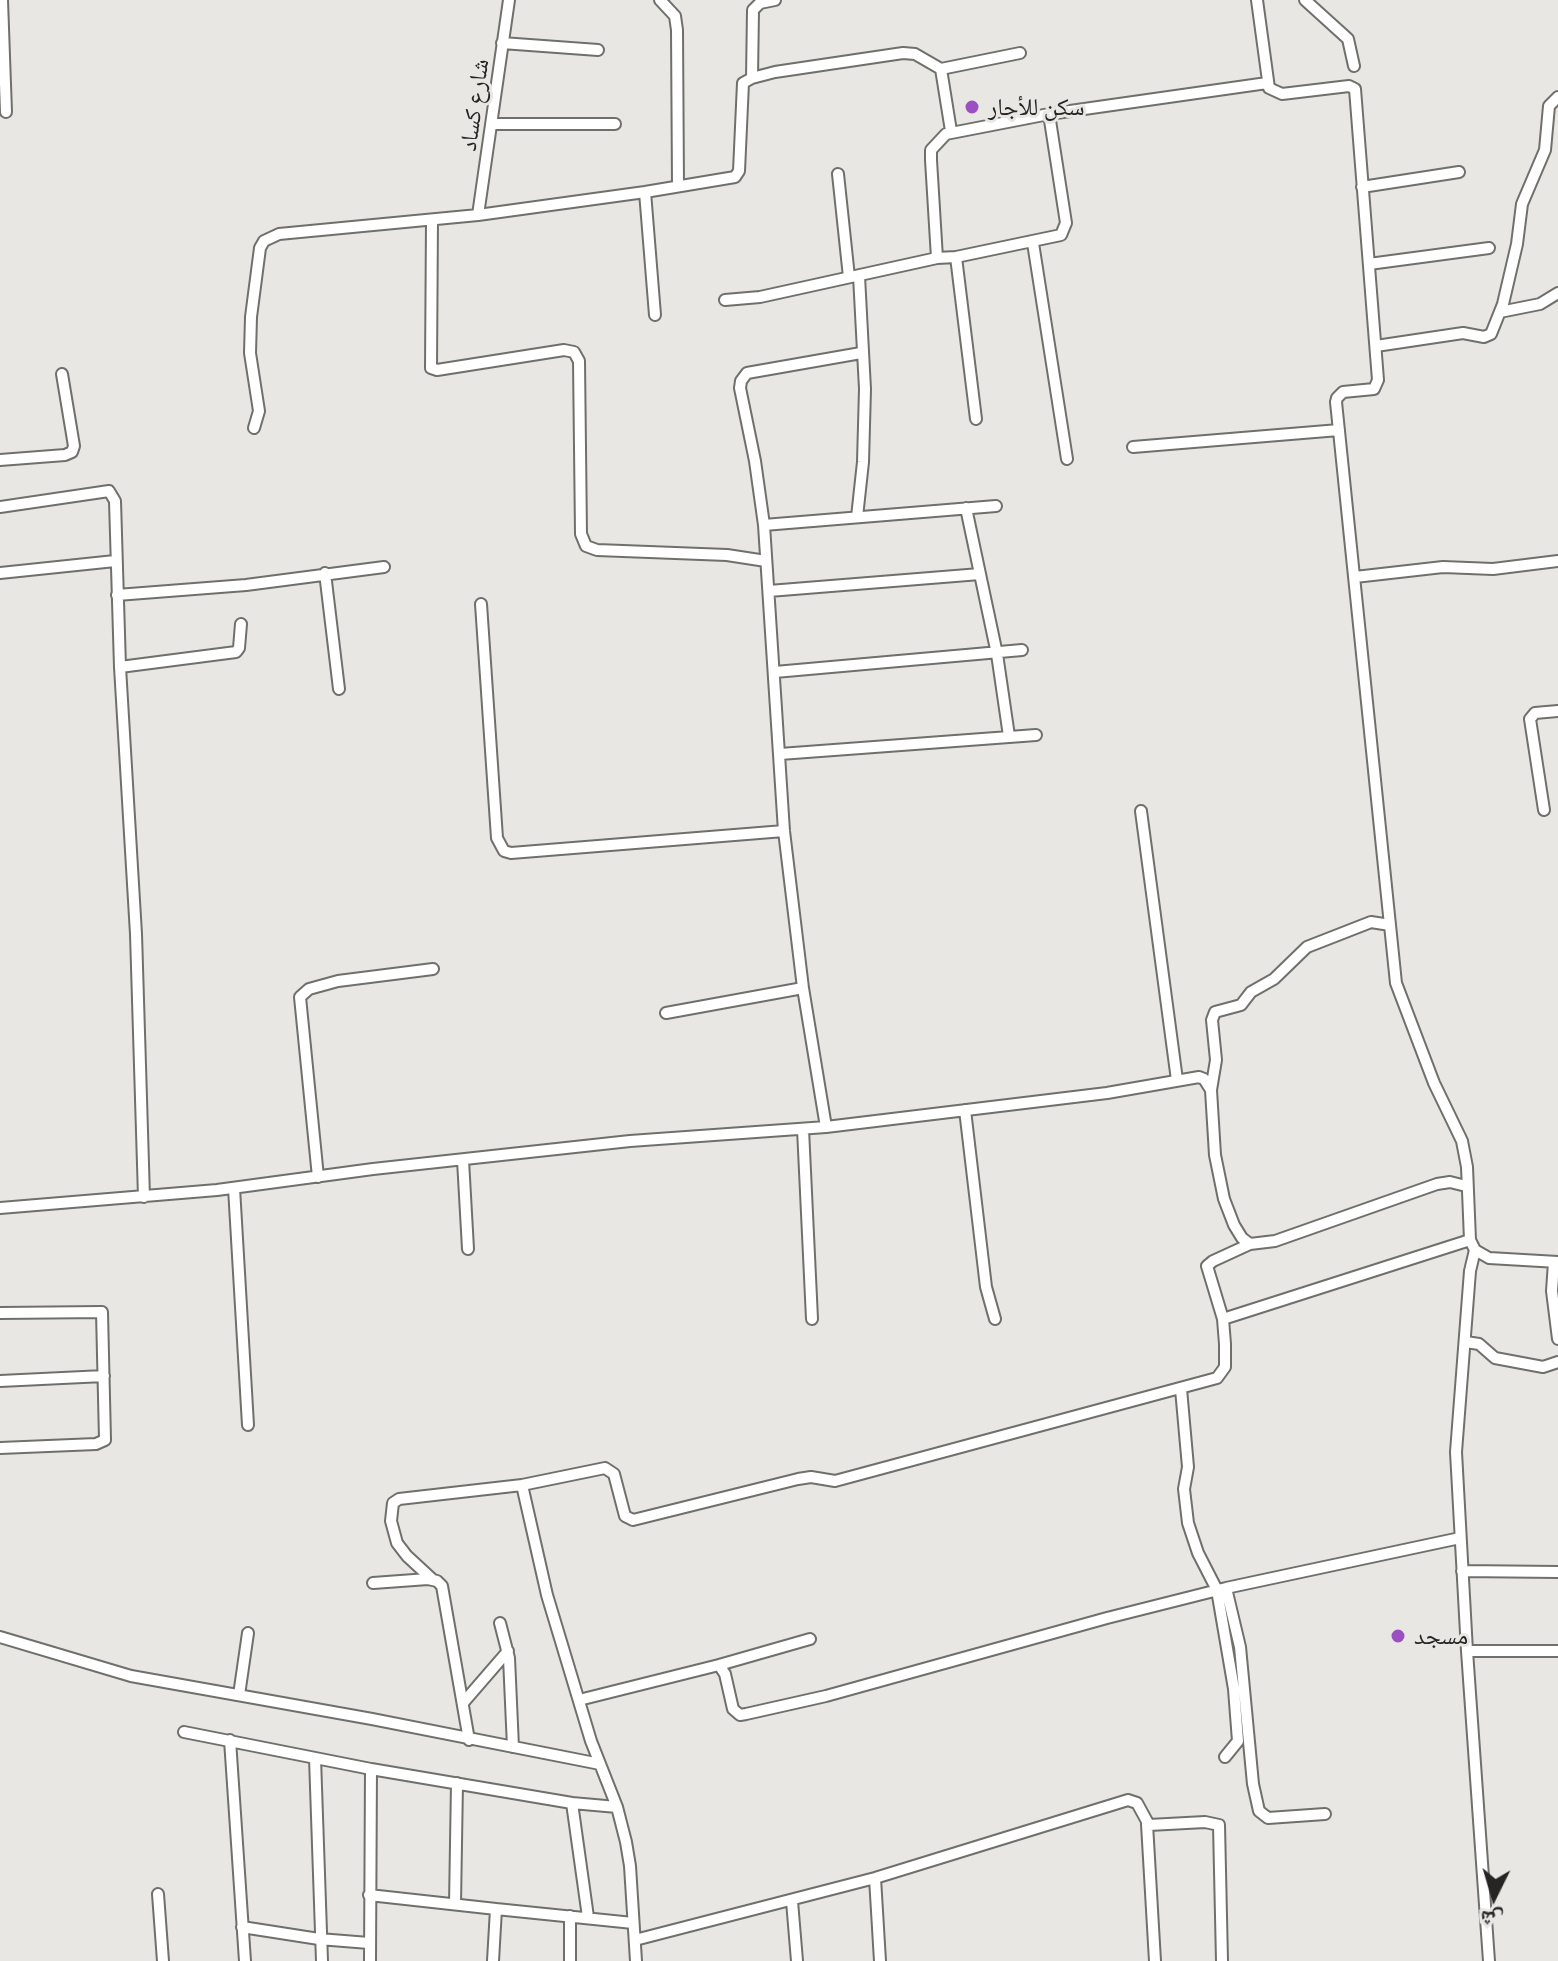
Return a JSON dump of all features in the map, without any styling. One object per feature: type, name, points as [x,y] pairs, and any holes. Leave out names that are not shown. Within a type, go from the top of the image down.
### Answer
[{"type":"street","points":[[2,0],[6,112]]},
{"type":"street","name":"شارع كساد","points":[[478,215],[509,0]]},
{"type":"street","points":[[660,0],[675,16],[677,30],[678,186]]},
{"type":"street","points":[[752,78],[753,10],[760,3],[775,0]]},
{"type":"street","points":[[1257,0],[1267,83],[1275,92],[1282,94],[1354,87],[1377,385],[1374,389],[1348,391],[1339,395],[1336,402],[1396,983],[1434,1083],[1462,1141],[1467,1167],[1472,1245],[1456,1452],[1489,1961]]},
{"type":"street","points":[[1305,0],[1348,39],[1354,66]]},
{"type":"street","points":[[502,43],[598,50]]},
{"type":"street","points":[[254,428],[259,411],[249,343],[259,255],[264,241],[279,234],[478,215],[724,179],[739,174],[744,81],[903,53],[915,54],[941,69],[1020,53]]},
{"type":"street","points":[[941,69],[951,131]]},
{"type":"street","points":[[937,258],[931,150],[951,131],[1267,83]]},
{"type":"street","points":[[1376,346],[1463,333],[1488,337],[1500,312],[1517,244],[1522,204],[1545,150],[1549,106],[1558,97]]},
{"type":"street","points":[[725,300],[749,299],[1061,235],[1066,223],[1049,114]]},
{"type":"street","points":[[492,124],[615,124]]},
{"type":"street","points":[[1362,187],[1459,172]]},
{"type":"street","points":[[838,174],[854,276],[865,389],[864,448],[857,517]]},
{"type":"street","points":[[645,192],[655,315]]},
{"type":"street","points":[[432,220],[431,368],[437,370],[564,350],[574,352],[579,361],[581,534],[586,546],[597,550],[727,555],[766,561]]},
{"type":"street","points":[[1033,243],[1067,459]]},
{"type":"street","points":[[1369,264],[1489,248]]},
{"type":"street","points":[[956,257],[976,419]]},
{"type":"street","points":[[1500,312],[1540,304],[1558,293]]},
{"type":"street","points":[[826,1127],[803,988],[784,831],[764,525],[740,388],[743,377],[757,370],[861,353]]},
{"type":"street","points":[[0,460],[72,452],[74,446],[62,374]]},
{"type":"street","points":[[1133,447],[1339,430]]},
{"type":"street","points":[[0,507],[109,491],[115,501],[120,667],[136,934],[144,1197]]},
{"type":"street","points":[[764,525],[996,506]]},
{"type":"street","points":[[966,508],[997,654],[1009,736]]},
{"type":"street","points":[[0,573],[115,561]]},
{"type":"street","points":[[1355,577],[1443,567],[1493,569],[1558,562]]},
{"type":"street","points":[[117,595],[246,585],[384,567]]},
{"type":"street","points":[[325,573],[339,689]]},
{"type":"street","points":[[769,591],[980,574]]},
{"type":"street","points":[[481,604],[497,838],[504,851],[511,853],[784,831]]},
{"type":"street","points":[[120,667],[236,652],[241,624]]},
{"type":"street","points":[[775,672],[1022,650]]},
{"type":"street","points":[[1544,810],[1530,719],[1535,713],[1558,711]]},
{"type":"street","points":[[780,754],[1036,735]]},
{"type":"street","points":[[1141,811],[1177,1080]]},
{"type":"street","points":[[1250,1244],[1234,1225],[1219,1180],[1211,1090],[1216,1060],[1212,1025],[1215,1012],[1241,1005],[1251,992],[1274,979],[1307,947],[1371,922],[1390,925]]},
{"type":"street","points":[[318,1177],[300,997],[309,989],[338,981],[433,969]]},
{"type":"street","points":[[666,1013],[803,988]]},
{"type":"street","points":[[0,1208],[234,1188],[630,1141],[826,1127],[1107,1093],[1199,1077],[1211,1090]]},
{"type":"street","points":[[965,1110],[986,1287],[995,1319]]},
{"type":"street","points":[[803,1129],[812,1319]]},
{"type":"street","points":[[463,1160],[468,1249]]},
{"type":"street","points":[[469,1740],[444,1592],[440,1583],[407,1556],[397,1543],[391,1521],[393,1503],[406,1498],[522,1485],[609,1468],[616,1479],[625,1516],[633,1520],[798,1479],[811,1477],[835,1481],[1181,1389],[1217,1378],[1223,1373],[1226,1354],[1223,1319],[1208,1264],[1250,1244],[1275,1241],[1437,1184],[1450,1182],[1466,1186]]},
{"type":"street","points":[[234,1188],[248,1425]]},
{"type":"street","points":[[1472,1245],[1489,1258],[1556,1262],[1552,1291],[1558,1339]]},
{"type":"street","points":[[1223,1319],[1472,1245]]},
{"type":"street","points":[[0,1313],[99,1311],[103,1316],[105,1440],[102,1443],[0,1448]]},
{"type":"street","points":[[1466,1342],[1479,1344],[1495,1358],[1543,1367],[1558,1362]]},
{"type":"street","points":[[0,1381],[104,1376]]},
{"type":"street","points":[[1181,1389],[1188,1467],[1184,1489],[1188,1523],[1198,1553],[1222,1589],[1240,1647],[1253,1784],[1259,1811],[1268,1818],[1325,1814]]},
{"type":"street","points":[[522,1485],[547,1595],[600,1764],[617,1807],[630,1866],[636,1961]]},
{"type":"street","points":[[719,1665],[725,1674],[733,1709],[740,1715],[746,1714],[826,1696],[1222,1589],[1460,1538]]},
{"type":"street","points":[[1462,1571],[1558,1572]]},
{"type":"street","points":[[373,1583],[433,1580]]},
{"type":"street","points":[[1222,1589],[1239,1735],[1236,1746],[1225,1757]]},
{"type":"street","points":[[500,1623],[508,1651],[513,1699],[513,1747]]},
{"type":"street","points":[[239,1695],[248,1633]]},
{"type":"street","points":[[0,1637],[131,1676],[600,1764]]},
{"type":"street","points":[[579,1700],[810,1639]]},
{"type":"street","points":[[463,1703],[508,1651]]},
{"type":"street","points":[[1467,1651],[1558,1651]]},
{"type":"street","points":[[184,1732],[371,1769],[572,1803],[617,1807]]},
{"type":"street","points":[[230,1740],[245,1961]]},
{"type":"street","points":[[315,1758],[322,1961]]},
{"type":"street","points":[[370,1961],[371,1769]]},
{"type":"street","points":[[455,1904],[457,1783]]},
{"type":"street","points":[[635,1940],[875,1878],[1123,1801],[1137,1803],[1147,1824],[1155,1961]]},
{"type":"street","points":[[572,1803],[588,1917]]},
{"type":"street","points":[[1147,1824],[1211,1823],[1220,1827],[1222,1961]]},
{"type":"street","points":[[875,1878],[880,1961]]},
{"type":"street","points":[[158,1894],[163,1961]]},
{"type":"street","points":[[369,1895],[633,1923]]},
{"type":"street","points":[[792,1901],[797,1961]]},
{"type":"street","points":[[493,1961],[496,1909]]},
{"type":"street","points":[[570,1916],[570,1961]]},
{"type":"street","points":[[242,1927],[369,1943]]},
{"type":"place","name":"سكن للأجار","points":[[972,107]]},
{"type":"place","name":"مسجد","points":[[1398,1636]]}]
